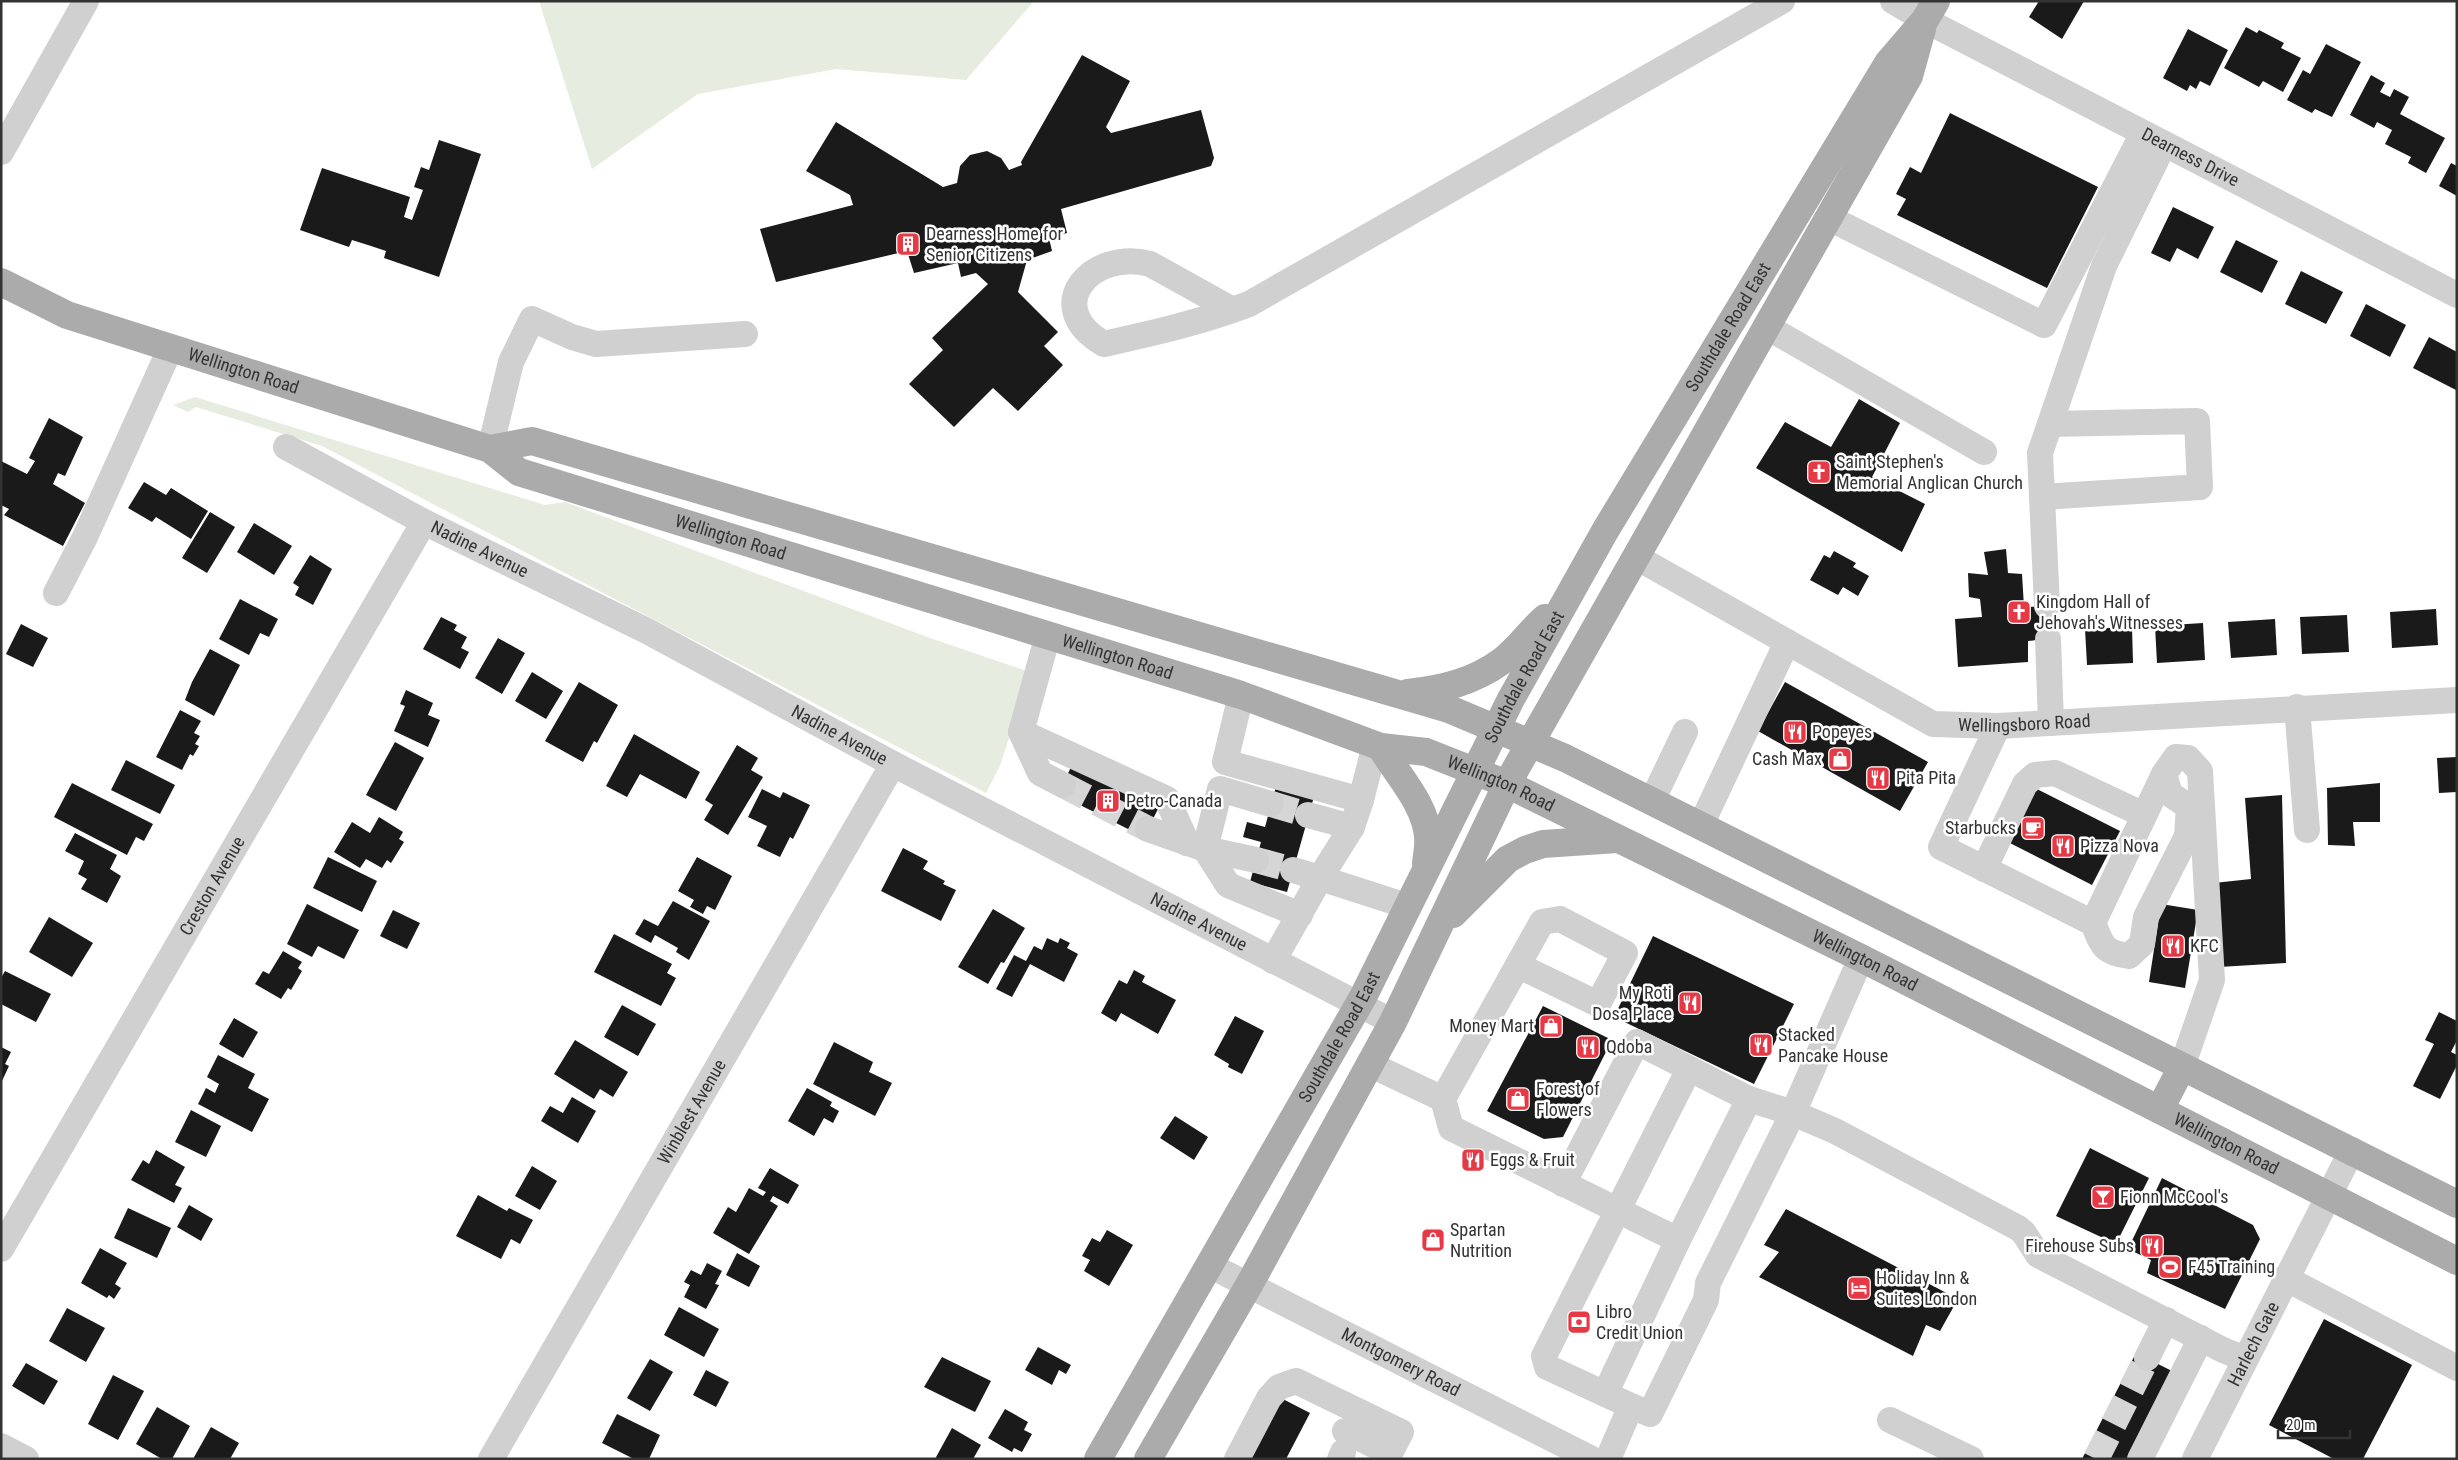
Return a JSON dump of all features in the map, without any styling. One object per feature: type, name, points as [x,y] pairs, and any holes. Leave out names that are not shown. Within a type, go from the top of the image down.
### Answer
[{"type":"main road","name":"Southdale Road East","points":[[1148,1459],[1249,1286],[1393,1022],[1507,784],[1910,76],[1930,11]]},
{"type":"main road","name":"Southdale Road East","points":[[1098,1459],[1358,1004],[1496,728],[1605,531],[1888,63],[1930,11]]},
{"type":"main road","name":"Wellington Road","points":[[1,282],[67,315],[490,449],[519,472],[1240,695],[1378,746],[1426,752],[1507,784],[1862,958],[2457,1261]]},
{"type":"main road","name":"Wellington Road","points":[[490,449],[532,441],[1449,709],[1565,758],[2457,1204]]},
{"type":"main road","points":[[1397,694],[1451,687],[1483,673],[1503,661],[1568,597]]},
{"type":"main road","points":[[1378,746],[1412,794],[1425,823],[1428,836],[1426,869]]},
{"type":"main road","points":[[1437,931],[1508,859],[1525,850],[1543,844],[1618,839]]},
{"type":"main road","points":[[2160,1109],[2182,1068]]},
{"type":"street","points":[[1,152],[86,1]]},
{"type":"street","points":[[1233,310],[1150,264],[1138,261],[1128,261],[1097,270],[1083,280],[1075,291],[1074,304],[1078,316],[1088,332],[1104,344],[1168,329],[1233,310],[1265,296],[1782,1]]},
{"type":"street","name":"Dearness Drive","points":[[1893,1],[1930,11],[2154,138],[2457,295]]},
{"type":"street","points":[[1828,218],[2044,325],[2154,138]]},
{"type":"street","points":[[2047,606],[2040,452],[2104,266],[2154,138]]},
{"type":"street","points":[[490,449],[510,362],[532,319],[572,337],[596,344],[745,334]]},
{"type":"street","points":[[1767,327],[1984,452]]},
{"type":"street","points":[[56,593],[85,537],[170,349]]},
{"type":"street","points":[[2042,497],[2200,487],[2197,422],[2050,424]]},
{"type":"street","name":"Nadine Avenue","points":[[286,447],[424,522],[647,631],[892,764],[1393,1022]]},
{"type":"street","name":"Creston Avenue","points":[[1,1249],[424,522]]},
{"type":"street","name":"Wellingsboro Road","points":[[1636,557],[1933,724],[1998,726],[2298,707],[2457,700]]},
{"type":"street","points":[[1048,636],[1021,732],[1040,773],[1062,785]]},
{"type":"street","points":[[2048,639],[2051,723]]},
{"type":"street","points":[[1701,825],[1787,642]]},
{"type":"street","points":[[1196,846],[1220,789],[1240,695]]},
{"type":"street","points":[[2298,707],[2307,830]]},
{"type":"street","points":[[1998,726],[1940,847],[2093,923],[2102,947],[2111,953],[2130,956],[2142,944],[2146,917],[2188,836],[2189,807],[2170,794],[2164,774]]},
{"type":"street","points":[[1021,732],[1167,799],[1196,846],[1228,885],[1300,915]]},
{"type":"street","points":[[1652,801],[1685,732]]},
{"type":"street","points":[[1273,961],[1320,878],[1352,828],[1378,746]]},
{"type":"street","points":[[2093,923],[2164,774],[2176,757],[2188,758],[2200,771],[2212,980],[2182,1068]]},
{"type":"street","points":[[1225,762],[1361,800]]},
{"type":"street","name":"Winblest Avenue","points":[[491,1459],[892,764]]},
{"type":"street","points":[[1984,869],[2025,784],[2035,775],[2055,773],[2144,815]]},
{"type":"street","points":[[1220,789],[1271,804]]},
{"type":"street","points":[[1308,815],[1352,828]]},
{"type":"street","points":[[1148,829],[1196,846],[1256,860]]},
{"type":"street","points":[[1293,870],[1407,906]]},
{"type":"street","points":[[1689,1069],[1544,1356],[1547,1367],[1650,1414],[1706,1300],[1708,1283],[1793,1113],[1862,958]]},
{"type":"street","points":[[1519,966],[1443,1099],[1450,1128],[1678,1240]]},
{"type":"street","points":[[1564,1184],[1637,1042],[1748,1099],[1793,1113],[1835,1131],[1995,1215],[2024,1233],[2038,1254],[2245,1359]]},
{"type":"street","points":[[1369,1064],[1443,1099]]},
{"type":"street","points":[[1605,1394],[1748,1099]]},
{"type":"street","name":"Harlech Gate","points":[[2195,1459],[2285,1278],[2352,1150]]},
{"type":"street","name":"Montgomery Road","points":[[1209,1265],[1592,1459]]},
{"type":"street","points":[[2285,1278],[2457,1368]]},
{"type":"street","points":[[2147,1358],[2166,1320]]},
{"type":"street","points":[[2140,1459],[2201,1338]]},
{"type":"street","points":[[1237,1459],[1269,1398],[1279,1387],[1296,1381],[1401,1432],[1389,1456],[1343,1447]]},
{"type":"street","points":[[1608,1459],[1632,1406]]},
{"type":"street","points":[[1890,1420],[1971,1459]]},
{"type":"street","points":[[1,1446],[26,1459]]},
{"type":"shaded area","points":[[539,1],[1034,1],[966,80],[836,69],[698,94],[592,169]]},
{"type":"shaded area","points":[[195,397],[545,505],[565,502],[930,638],[1030,672],[1000,766],[986,793],[322,446],[196,407],[188,412],[173,405]]},
{"type":"building","points":[[2039,1],[2084,1],[2062,39],[2029,17]]},
{"type":"building","points":[[2246,27],[2257,33],[2259,30],[2284,43],[2281,48],[2301,58],[2283,92],[2263,81],[2259,87],[2224,68]]},
{"type":"building","points":[[2188,29],[2228,50],[2210,86],[2200,81],[2196,89],[2190,85],[2187,91],[2163,78]]},
{"type":"building","points":[[2326,44],[2361,62],[2332,117],[2315,109],[2312,113],[2287,100],[2303,70],[2310,74]]},
{"type":"building","name":"Dearness Home for Senior Citizens","points":[[1082,55],[1130,81],[1106,127],[1111,133],[1201,110],[1214,158],[1211,166],[1061,209],[1067,233],[1049,238],[1052,251],[1027,260],[1018,292],[1058,332],[1044,346],[1063,365],[1018,411],[993,388],[954,427],[909,384],[943,350],[932,338],[988,284],[976,273],[961,277],[958,263],[914,273],[907,251],[776,282],[760,229],[853,205],[850,195],[806,171],[836,122],[943,187],[957,183],[960,166],[970,155],[987,151],[1001,158],[1009,170],[1022,165],[1021,162]]},
{"type":"building","points":[[2371,75],[2385,83],[2380,92],[2390,97],[2394,89],[2409,97],[2400,114],[2445,138],[2426,173],[2408,163],[2411,157],[2385,144],[2392,130],[2377,122],[2374,128],[2350,115]]},
{"type":"building","points":[[1950,113],[2098,187],[2047,288],[1897,215],[1906,199],[1896,194],[1910,167],[1921,173]]},
{"type":"building","points":[[439,140],[481,154],[439,277],[384,258],[386,251],[352,240],[349,247],[300,230],[322,168],[410,197],[404,217],[412,220],[423,190],[414,187],[421,167],[429,170]]},
{"type":"building","points":[[2451,163],[2457,166],[2457,196],[2439,186]]},
{"type":"building","points":[[2173,207],[2214,227],[2198,259],[2177,248],[2170,262],[2151,253]]},
{"type":"building","points":[[2236,240],[2278,261],[2262,293],[2220,272]]},
{"type":"building","points":[[2301,271],[2343,292],[2326,324],[2285,304]]},
{"type":"building","points":[[2366,304],[2406,325],[2390,357],[2350,336]]},
{"type":"building","points":[[2429,337],[2457,352],[2456,390],[2413,368]]},
{"type":"building","name":"Saint Stephen's Memorial Anglican Church","points":[[1859,399],[1900,423],[1872,477],[1925,504],[1902,552],[1756,468],[1785,422],[1831,447]]},
{"type":"building","points":[[49,418],[83,437],[65,476],[58,473],[53,484],[85,503],[63,546],[4,515],[9,509],[1,505],[1,461],[27,474],[35,461],[29,458]]},
{"type":"building","points":[[144,482],[166,495],[171,488],[208,511],[191,539],[156,517],[152,522],[128,508]]},
{"type":"building","points":[[210,512],[235,527],[207,573],[182,558]]},
{"type":"building","points":[[254,523],[292,546],[274,575],[237,552]]},
{"type":"building","name":"Kingdom Hall of Jehovah's Witnesses","points":[[2006,549],[2008,573],[2022,574],[2024,607],[2056,606],[2058,638],[2028,641],[2028,662],[1958,667],[1955,619],[1982,617],[1980,599],[1969,597],[1968,573],[1988,575],[1984,552]]},
{"type":"building","points":[[1834,551],[1856,563],[1853,567],[1869,576],[1858,596],[1843,587],[1838,595],[1810,580],[1824,555],[1830,558]]},
{"type":"building","points":[[310,555],[332,569],[313,605],[295,595],[299,587],[293,583]]},
{"type":"building","points":[[240,599],[278,619],[269,637],[260,633],[249,655],[219,639]]},
{"type":"building","points":[[2436,609],[2438,645],[2392,648],[2390,612]]},
{"type":"building","points":[[2347,615],[2349,652],[2302,654],[2300,617]]},
{"type":"building","points":[[441,617],[457,625],[454,630],[467,637],[461,648],[469,652],[460,669],[423,649]]},
{"type":"building","points":[[2275,619],[2277,655],[2231,658],[2228,622]]},
{"type":"building","points":[[2203,623],[2205,660],[2157,663],[2155,626]]},
{"type":"building","points":[[21,624],[48,638],[33,667],[6,654]]},
{"type":"building","points":[[2132,627],[2133,663],[2087,665],[2085,629]]},
{"type":"building","points":[[498,638],[525,653],[502,694],[475,678]]},
{"type":"building","points":[[210,649],[240,665],[214,716],[185,700],[192,682]]},
{"type":"building","points":[[532,672],[563,691],[546,719],[515,701]]},
{"type":"building","points":[[579,682],[618,705],[597,743],[594,741],[583,762],[545,741]]},
{"type":"building","points":[[1785,682],[1928,762],[1900,811],[1758,731]]},
{"type":"building","points":[[406,690],[433,703],[428,715],[440,720],[428,747],[394,731],[405,706],[400,704]]},
{"type":"building","points":[[180,710],[201,721],[194,733],[200,736],[195,744],[199,746],[193,756],[190,754],[182,770],[156,757]]},
{"type":"building","points":[[634,734],[700,772],[686,799],[640,774],[627,797],[606,786]]},
{"type":"building","points":[[395,742],[424,758],[396,811],[366,795]]},
{"type":"building","points":[[737,745],[758,758],[751,770],[763,777],[728,835],[704,820],[713,805],[705,800]]},
{"type":"building","points":[[2457,757],[2457,792],[2439,793],[2437,758]]},
{"type":"building","points":[[126,760],[175,785],[160,814],[111,790]]},
{"type":"building","name":"Petro-Canada","points":[[1072,765],[1158,809],[1144,837],[1058,794]]},
{"type":"building","points":[[72,783],[153,824],[144,841],[136,837],[127,855],[54,817]]},
{"type":"building","name":"Petro-Canada","points":[[1277,783],[1315,793],[1287,892],[1250,882],[1261,842],[1243,837],[1247,822],[1265,827]]},
{"type":"building","points":[[2380,783],[2380,822],[2353,822],[2355,846],[2328,845],[2327,788]]},
{"type":"building","points":[[2029,785],[2120,831],[2092,885],[2002,839]]},
{"type":"building","points":[[762,789],[780,798],[783,792],[810,805],[793,839],[790,837],[780,857],[757,846],[767,826],[748,817]]},
{"type":"building","points":[[2282,795],[2286,963],[2219,967],[2214,883],[2251,879],[2245,798]]},
{"type":"building","points":[[379,817],[403,832],[399,839],[404,842],[391,863],[387,860],[382,868],[366,859],[360,868],[334,852],[352,822],[370,833]]},
{"type":"building","points":[[75,833],[117,855],[110,869],[121,876],[107,903],[81,889],[87,879],[78,874],[84,861],[65,851]]},
{"type":"building","points":[[903,848],[928,861],[923,869],[945,881],[943,884],[956,890],[941,921],[881,891]]},
{"type":"building","points":[[328,857],[377,881],[362,912],[313,888]]},
{"type":"building","points":[[697,857],[732,876],[715,910],[707,906],[703,914],[690,907],[694,900],[678,891]]},
{"type":"building","points":[[673,901],[710,921],[689,960],[676,952],[678,948],[655,935],[651,943],[635,934],[644,919],[658,926]]},
{"type":"building","points":[[307,904],[359,930],[344,959],[318,946],[312,957],[287,944]]},
{"type":"building","name":"KFC","points":[[2161,904],[2198,910],[2185,988],[2149,982]]},
{"type":"building","points":[[993,909],[1025,928],[1004,963],[1001,962],[988,984],[958,967]]},
{"type":"building","points":[[393,910],[420,923],[407,949],[380,936]]},
{"type":"building","points":[[49,917],[93,943],[72,977],[29,952]]},
{"type":"building","points":[[614,934],[672,964],[667,973],[676,978],[661,1006],[594,972]]},
{"type":"building","points":[[1653,936],[1794,1004],[1754,1084],[1614,1017]]},
{"type":"building","points":[[1047,938],[1058,943],[1060,938],[1070,943],[1067,948],[1078,954],[1064,982],[1030,964],[1012,997],[996,989],[1014,955],[1026,961],[1034,946],[1042,950]]},
{"type":"building","points":[[283,951],[302,962],[298,968],[302,971],[291,990],[288,988],[281,999],[255,984],[263,971],[269,974]]},
{"type":"building","points":[[1134,970],[1145,976],[1142,982],[1176,1000],[1158,1034],[1121,1013],[1116,1022],[1101,1013],[1119,980],[1127,984]]},
{"type":"building","points":[[5,971],[51,994],[36,1022],[1,1004],[1,978]]},
{"type":"building","points":[[622,1005],[656,1024],[638,1056],[604,1037]]},
{"type":"building","points":[[1543,1006],[1612,1040],[1563,1137],[1544,1139],[1487,1111]]},
{"type":"building","points":[[2439,1012],[2457,1021],[2457,1040],[2451,1052],[2457,1055],[2457,1065],[2440,1099],[2413,1086],[2434,1044],[2425,1040]]},
{"type":"building","points":[[1235,1016],[1264,1031],[1242,1074],[1228,1067],[1229,1064],[1214,1055]]},
{"type":"building","points":[[234,1018],[258,1032],[243,1058],[219,1044]]},
{"type":"building","points":[[575,1040],[628,1072],[613,1097],[600,1089],[594,1099],[554,1074]]},
{"type":"building","points":[[834,1042],[873,1062],[869,1072],[892,1083],[875,1116],[813,1084]]},
{"type":"building","points":[[1,1047],[11,1052],[5,1064],[9,1066],[1,1083]]},
{"type":"building","points":[[218,1055],[255,1074],[248,1088],[269,1099],[252,1132],[198,1104],[206,1088],[215,1093],[219,1084],[207,1077]]},
{"type":"building","points":[[807,1088],[832,1102],[830,1106],[839,1111],[833,1123],[824,1118],[814,1136],[788,1121]]},
{"type":"building","points":[[572,1097],[596,1111],[578,1143],[541,1121],[550,1106],[563,1113]]},
{"type":"building","points":[[191,1110],[221,1126],[206,1157],[175,1142]]},
{"type":"building","points":[[1175,1116],[1208,1137],[1194,1160],[1160,1138]]},
{"type":"building","name":"Fionn McCool's","points":[[2090,1148],[2149,1178],[2116,1244],[2056,1216]]},
{"type":"building","points":[[156,1150],[185,1167],[175,1185],[182,1188],[174,1203],[131,1180],[143,1160],[149,1164]]},
{"type":"building","points":[[532,1166],[557,1181],[540,1210],[515,1196]]},
{"type":"building","points":[[770,1168],[799,1185],[788,1204],[773,1196],[770,1201],[778,1206],[749,1254],[713,1233],[728,1207],[736,1212],[749,1188],[763,1196],[766,1192],[758,1188]]},
{"type":"building","points":[[2162,1178],[2253,1225],[2260,1239],[2225,1309],[2147,1273],[2151,1260],[2128,1249]]},
{"type":"building","points":[[478,1195],[507,1211],[509,1208],[533,1220],[520,1244],[511,1239],[501,1259],[456,1236]]},
{"type":"building","points":[[189,1205],[213,1219],[201,1241],[177,1227]]},
{"type":"building","points":[[128,1208],[171,1228],[157,1258],[114,1238]]},
{"type":"building","name":"Holiday Inn & Suites London","points":[[1786,1209],[1958,1299],[1940,1331],[1926,1325],[1913,1356],[1759,1277],[1779,1252],[1764,1245]]},
{"type":"building","points":[[1107,1230],[1133,1245],[1109,1286],[1084,1271],[1090,1260],[1082,1256],[1092,1238],[1100,1242]]},
{"type":"building","points":[[100,1248],[127,1263],[115,1284],[121,1288],[114,1299],[109,1295],[107,1298],[81,1283]]},
{"type":"building","points":[[737,1253],[760,1266],[749,1287],[726,1275]]},
{"type":"building","points":[[707,1263],[722,1271],[715,1284],[719,1285],[706,1309],[684,1297],[690,1285],[684,1282],[691,1270],[701,1275]]},
{"type":"building","points":[[679,1307],[719,1329],[704,1357],[664,1335]]},
{"type":"building","points":[[67,1308],[105,1328],[86,1362],[49,1341]]},
{"type":"building","points":[[2324,1319],[2412,1365],[2363,1459],[2334,1459],[2269,1425]]},
{"type":"building","points":[[1038,1347],[1071,1365],[1066,1374],[1059,1370],[1052,1385],[1025,1370]]},
{"type":"building","points":[[2136,1353],[2176,1373],[2133,1459],[2082,1459]]},
{"type":"building","points":[[942,1357],[991,1381],[975,1412],[924,1387]]},
{"type":"building","points":[[650,1359],[673,1372],[650,1411],[627,1398]]},
{"type":"building","points":[[26,1363],[58,1381],[44,1405],[12,1386]]},
{"type":"building","points":[[706,1370],[729,1382],[716,1407],[693,1395]]},
{"type":"building","points":[[113,1375],[144,1391],[118,1440],[88,1424]]},
{"type":"building","points":[[1275,1395],[1310,1413],[1286,1459],[1241,1459]]},
{"type":"building","points":[[157,1407],[190,1426],[172,1459],[162,1459],[136,1444]]},
{"type":"building","points":[[1005,1409],[1028,1422],[1024,1430],[1032,1434],[1022,1452],[1014,1448],[1012,1452],[988,1438]]},
{"type":"building","points":[[617,1414],[660,1435],[649,1459],[634,1459],[602,1443]]},
{"type":"building","points":[[211,1427],[239,1443],[230,1459],[193,1459]]},
{"type":"building","points":[[952,1428],[981,1445],[973,1459],[935,1459]]},
{"type":"tunnel","points":[[1063,785],[1148,829]]},
{"type":"tunnel","points":[[1271,804],[1308,815]]},
{"type":"tunnel","points":[[1256,860],[1293,870]]},
{"type":"tunnel","points":[[2096,1459],[2147,1358]]},
{"type":"place","name":"Dearness Home for Senior Citizens","points":[[908,244]]},
{"type":"place","name":"Saint Stephen's Memorial Anglican Church","points":[[1819,472]]},
{"type":"place","name":"Kingdom Hall of Jehovah's Witnesses","points":[[2019,612]]},
{"type":"place","name":"Popeyes","points":[[1795,732]]},
{"type":"place","name":"Cash Max","points":[[1840,759]]},
{"type":"place","name":"Pita Pita","points":[[1878,778]]},
{"type":"place","name":"Petro-Canada","points":[[1108,801]]},
{"type":"place","name":"Starbucks","points":[[2033,828]]},
{"type":"place","name":"Pizza Nova","points":[[2063,846]]},
{"type":"place","name":"KFC","points":[[2173,946]]},
{"type":"place","name":"My Roti Dosa Place","points":[[1690,1003]]},
{"type":"place","name":"Money Mart","points":[[1551,1026]]},
{"type":"place","name":"Stacked Pancake House","points":[[1761,1045]]},
{"type":"place","name":"Qdoba","points":[[1588,1047]]},
{"type":"place","name":"Forest of Flowers","points":[[1518,1099]]},
{"type":"place","name":"Eggs & Fruit","points":[[1473,1160]]},
{"type":"place","name":"Fionn McCool's","points":[[2103,1197]]},
{"type":"place","name":"Spartan Nutrition","points":[[1433,1240]]},
{"type":"place","name":"Firehouse Subs","points":[[2152,1246]]},
{"type":"place","name":"F45 Training","points":[[2170,1267]]},
{"type":"place","name":"Holiday Inn & Suites London","points":[[1859,1288]]},
{"type":"place","name":"Libro Credit Union","points":[[1579,1322]]}]
